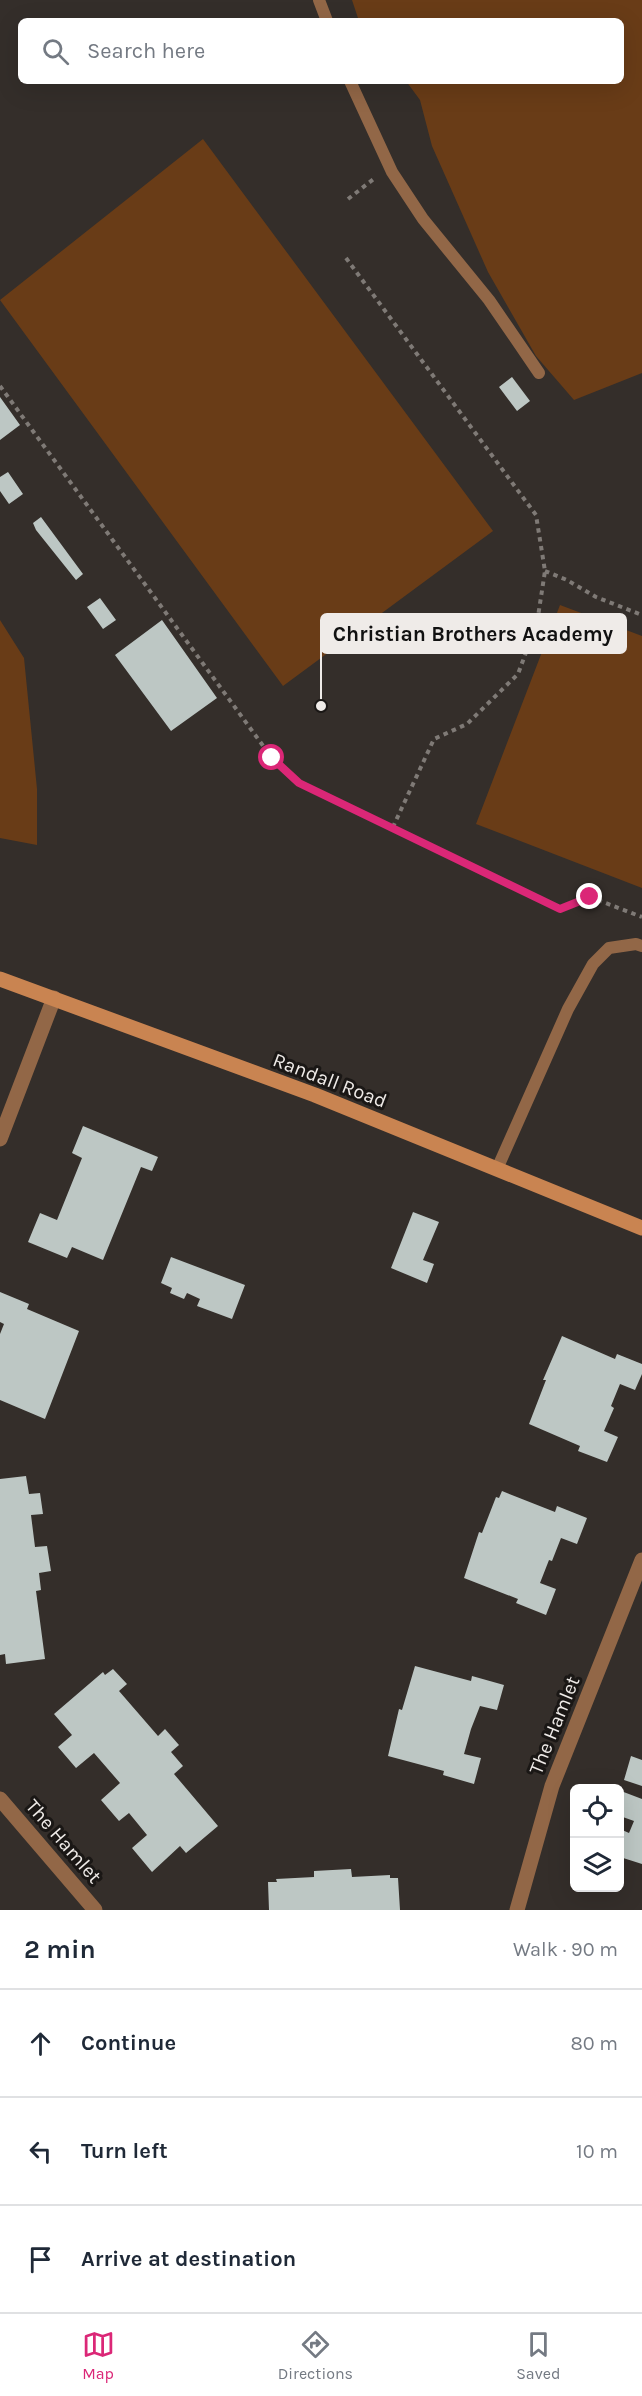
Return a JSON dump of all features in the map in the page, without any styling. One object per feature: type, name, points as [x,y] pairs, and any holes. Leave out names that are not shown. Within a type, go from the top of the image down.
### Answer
[{"type":"street","name":"Randall Road","points":[[0,979],[315,1095],[642,1228]]},
{"type":"street","points":[[0,1139],[54,998]]},
{"type":"street","name":"The Hamlet","points":[[517,1910],[552,1786],[642,1560]]},
{"type":"street","name":"The Hamlet","points":[[0,1799],[95,1910]]},
{"type":"lane","points":[[319,0],[326,18]]},
{"type":"lane","points":[[351,84],[360,108],[390,167],[423,219],[489,300],[538,373]]},
{"type":"lane","points":[[496,1169],[568,1009],[593,964],[609,948],[636,944],[642,946]]},
{"type":"path","points":[[348,199],[390,167]]},
{"type":"path","points":[[346,258],[536,515],[545,571],[537,622],[519,674],[467,724],[434,739],[392,829]]},
{"type":"path","points":[[0,386],[272,758],[299,783],[560,909],[590,897],[642,917]]},
{"type":"path","points":[[545,571],[567,580],[596,597],[642,615]]},
{"type":"shaded area","points":[[352,0],[642,0],[642,373],[574,400],[536,356],[488,272],[432,146],[420,100],[408,84],[624,84],[624,18],[358,18]]},
{"type":"shaded area","points":[[203,139],[493,531],[283,686],[0,300]]},
{"type":"shaded area","points":[[560,605],[642,636],[642,888],[476,824]]},
{"type":"shaded area","points":[[0,620],[24,658],[37,789],[37,845],[0,838]]},
{"type":"building","points":[[512,377],[530,401],[517,411],[499,387]]},
{"type":"building","points":[[0,397],[20,425],[0,440]]},
{"type":"building","points":[[8,472],[23,494],[9,504],[0,491],[0,477]]},
{"type":"building","points":[[41,517],[83,574],[76,580],[36,530],[33,523]]},
{"type":"building","points":[[100,598],[116,620],[103,629],[87,607]]},
{"type":"building","points":[[162,620],[217,698],[171,731],[115,655]]},
{"type":"building","points":[[83,1126],[158,1157],[152,1171],[141,1167],[103,1260],[72,1247],[67,1258],[28,1242],[40,1213],[57,1220],[82,1158],[72,1153]]},
{"type":"building","points":[[413,1212],[439,1222],[423,1260],[434,1264],[427,1283],[391,1268]]},
{"type":"building","points":[[171,1257],[245,1285],[232,1319],[197,1306],[200,1299],[187,1293],[184,1299],[170,1293],[172,1288],[161,1283]]},
{"type":"building","points":[[0,1292],[29,1304],[27,1309],[79,1331],[45,1419],[0,1400],[0,1334],[4,1324],[0,1322]]},
{"type":"building","points":[[562,1336],[615,1359],[617,1354],[642,1364],[642,1374],[635,1390],[620,1384],[611,1406],[614,1408],[604,1431],[618,1437],[607,1462],[578,1451],[580,1446],[529,1424],[546,1380],[543,1380]]},
{"type":"building","points":[[26,1476],[29,1494],[40,1493],[43,1514],[31,1515],[35,1547],[47,1546],[51,1571],[39,1573],[41,1590],[36,1591],[45,1659],[6,1664],[5,1654],[0,1655],[0,1479]]},
{"type":"building","points":[[502,1491],[555,1512],[557,1506],[587,1518],[577,1544],[561,1538],[552,1561],[549,1560],[540,1583],[556,1589],[546,1615],[516,1603],[518,1599],[464,1578],[479,1532],[482,1533],[496,1497],[499,1498]]},
{"type":"building","points":[[415,1666],[471,1681],[472,1676],[504,1685],[497,1710],[480,1706],[471,1729],[464,1754],[481,1758],[474,1784],[443,1775],[444,1771],[388,1756],[399,1709],[402,1710]]},
{"type":"building","points":[[113,1669],[127,1684],[119,1691],[158,1736],[165,1729],[179,1745],[171,1752],[183,1766],[174,1774],[218,1826],[186,1853],[180,1846],[152,1872],[132,1848],[147,1835],[129,1813],[119,1821],[101,1800],[120,1783],[94,1753],[76,1768],[58,1747],[72,1735],[54,1714],[103,1672],[105,1675]]},
{"type":"building","points":[[631,1756],[642,1760],[642,1786],[624,1780]]},
{"type":"building","points":[[624,1792],[642,1799],[642,1864],[624,1858],[624,1831],[629,1833],[634,1821],[624,1817]]},
{"type":"building","points":[[351,1869],[352,1877],[390,1875],[390,1878],[398,1878],[400,1910],[269,1910],[268,1882],[277,1882],[276,1879],[314,1877],[314,1871]]},
{"type":"place","name":"Christian Brothers Academy","points":[[321,706]]},
{"type":"route","points":[[272,758],[299,783],[417,842],[560,909],[590,897]]}]
